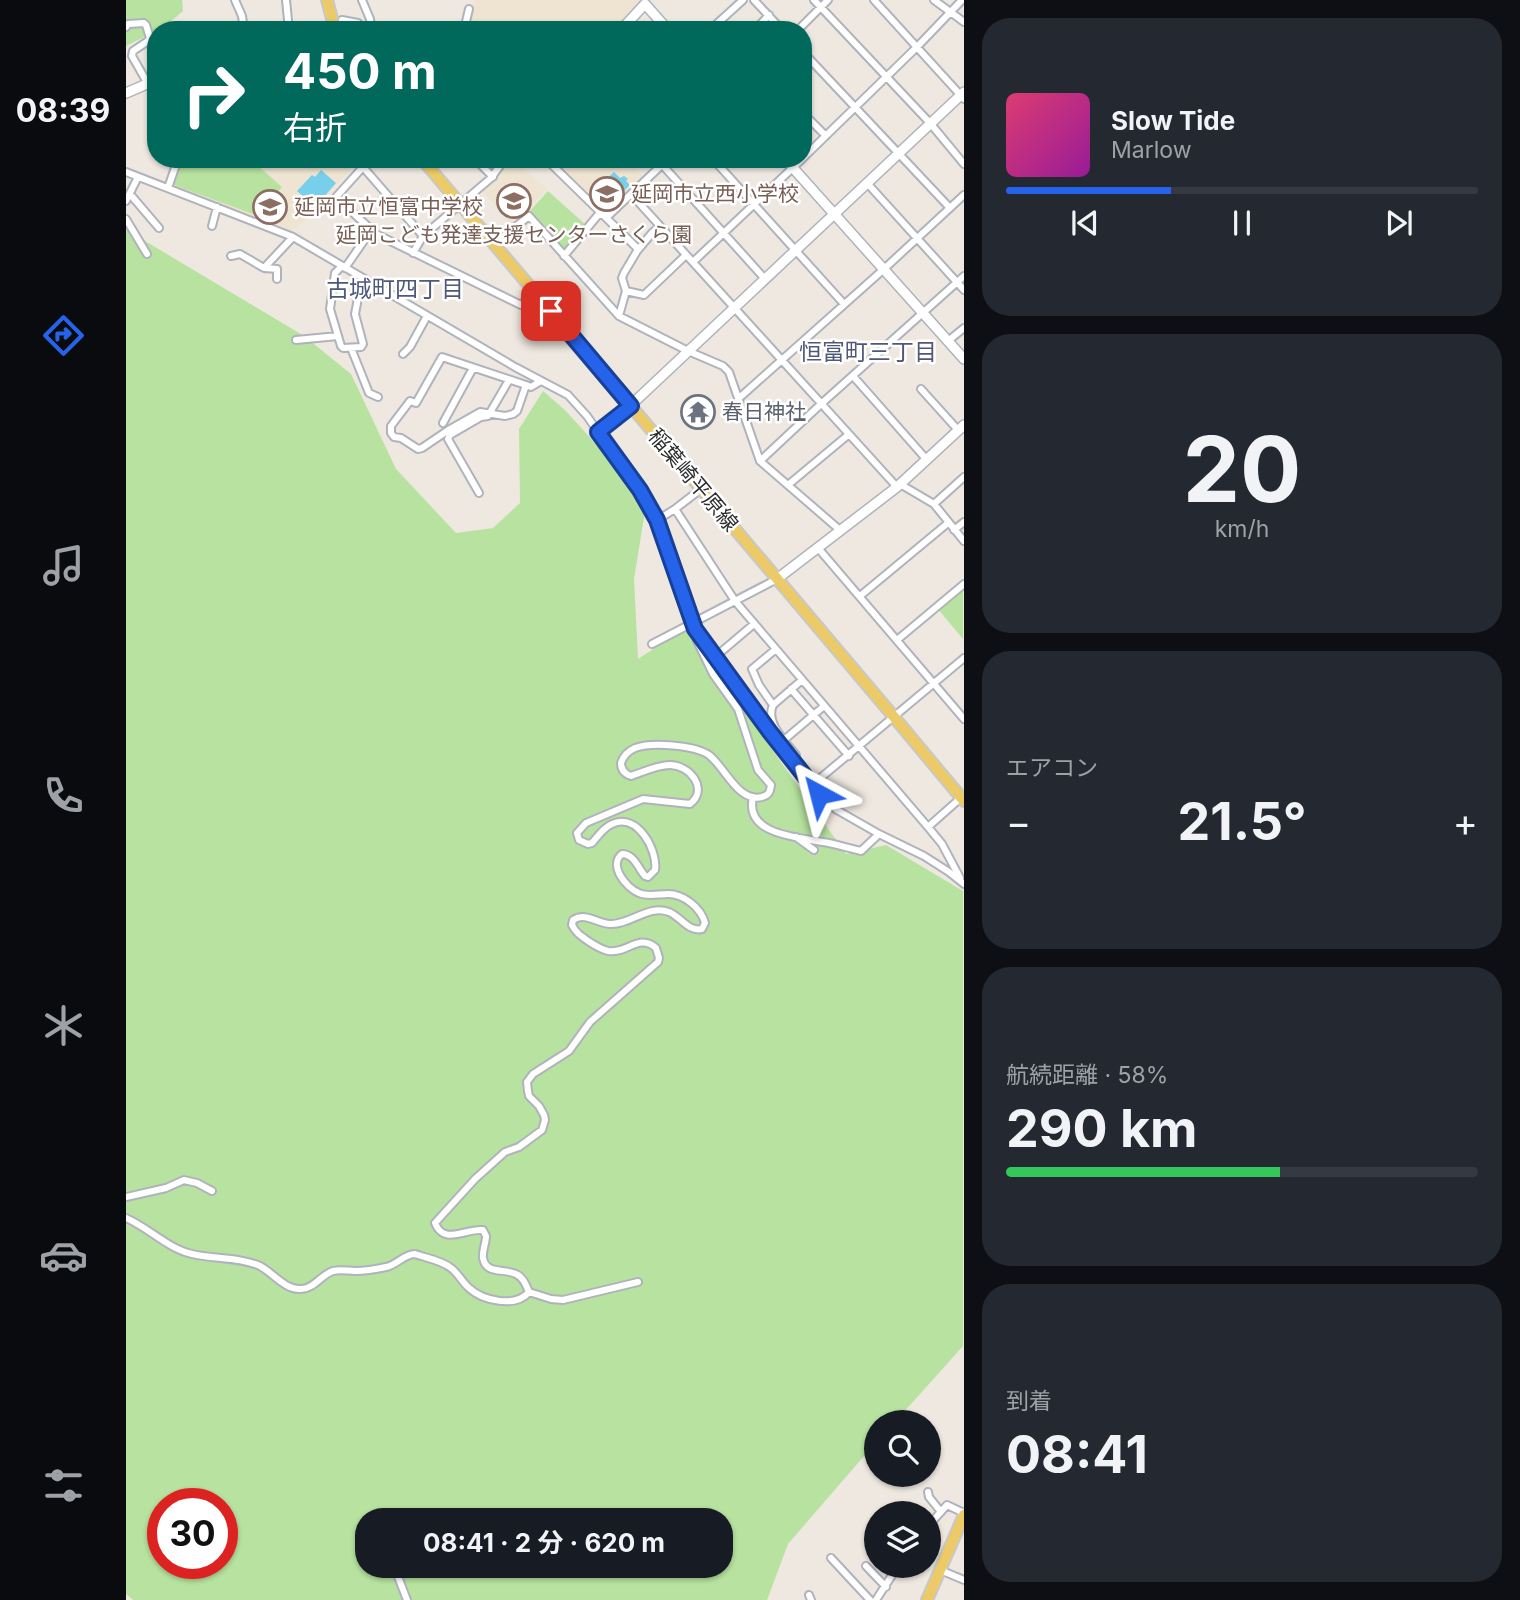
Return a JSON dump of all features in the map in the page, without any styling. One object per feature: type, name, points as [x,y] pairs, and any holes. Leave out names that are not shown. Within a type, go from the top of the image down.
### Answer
[{"type":"main road","points":[[327,0],[332,21]]},
{"type":"main road","name":"稲葉崎平原線","points":[[430,168],[963,798]]},
{"type":"main road","points":[[941,1568],[964,1514]]},
{"type":"main road","points":[[927,1600],[937,1578]]},
{"type":"street","points":[[235,0],[243,21]]},
{"type":"street","points":[[286,0],[288,21]]},
{"type":"street","points":[[362,0],[370,21]]},
{"type":"street","points":[[720,21],[743,0]]},
{"type":"street","points":[[754,0],[774,21]]},
{"type":"street","points":[[814,0],[930,123],[964,164]]},
{"type":"street","points":[[808,21],[828,0]]},
{"type":"street","points":[[598,432],[631,406],[962,95],[874,0]]},
{"type":"street","points":[[934,0],[964,22]]},
{"type":"street","points":[[812,150],[962,0]]},
{"type":"street","points":[[629,21],[646,2],[661,21]]},
{"type":"street","points":[[466,21],[469,9]]},
{"type":"street","points":[[763,21],[769,15]]},
{"type":"street","points":[[342,20],[347,21]]},
{"type":"street","points":[[126,27],[132,23],[144,23],[147,28]]},
{"type":"street","points":[[147,42],[133,51],[132,56],[147,76]]},
{"type":"street","points":[[812,62],[950,208]]},
{"type":"street","points":[[126,93],[147,84]]},
{"type":"street","points":[[812,122],[826,136]]},
{"type":"street","points":[[167,188],[175,168]]},
{"type":"street","points":[[362,168],[335,197],[376,234],[521,305],[531,288]]},
{"type":"street","points":[[364,168],[423,236]]},
{"type":"street","points":[[484,168],[492,177]]},
{"type":"street","points":[[413,253],[423,236],[492,177],[498,168]]},
{"type":"street","points":[[555,168],[637,248],[637,251]]},
{"type":"street","points":[[564,256],[598,215],[609,215],[654,168]]},
{"type":"street","points":[[664,168],[765,279]]},
{"type":"street","points":[[721,168],[844,304]]},
{"type":"street","points":[[693,262],[793,168],[964,359]]},
{"type":"street","points":[[126,173],[293,237],[568,395],[640,490],[657,520],[697,633],[812,785],[828,804],[879,834],[925,856],[964,883]]},
{"type":"street","points":[[138,177],[128,198],[159,228]]},
{"type":"street","points":[[867,183],[964,290]]},
{"type":"street","points":[[631,194],[848,435],[898,485],[934,504],[964,541]]},
{"type":"street","points":[[738,399],[964,195]]},
{"type":"street","points":[[212,226],[216,207]]},
{"type":"street","points":[[494,244],[529,216],[619,316],[723,366],[729,372],[760,461],[841,531]]},
{"type":"street","points":[[126,219],[147,254]]},
{"type":"street","points":[[619,316],[626,291],[622,278],[624,273],[637,251],[660,226]]},
{"type":"street","points":[[363,278],[355,314],[363,344],[361,347],[344,348],[341,346],[330,309],[335,273],[343,267],[372,229]]},
{"type":"street","points":[[265,268],[293,237]]},
{"type":"street","points":[[231,256],[240,254],[265,268],[277,269],[277,279]]},
{"type":"street","points":[[626,291],[644,295],[686,255]]},
{"type":"street","points":[[760,461],[964,276]]},
{"type":"street","points":[[403,354],[410,347],[427,316]]},
{"type":"street","points":[[948,341],[964,328]]},
{"type":"street","points":[[296,340],[338,336]]},
{"type":"street","points":[[351,348],[369,393],[379,397]]},
{"type":"street","points":[[526,385],[517,411],[513,414],[505,416],[480,412],[422,449],[391,433],[391,426],[410,401],[416,403],[442,357],[473,368],[526,385],[531,387],[541,381]]},
{"type":"street","points":[[443,423],[473,368]]},
{"type":"street","points":[[853,376],[927,460]]},
{"type":"street","points":[[479,493],[449,439],[450,435],[481,417],[488,416],[509,380]]},
{"type":"street","points":[[652,644],[777,579],[841,531],[927,460],[961,427],[921,389]]},
{"type":"street","points":[[788,485],[848,435]]},
{"type":"street","points":[[934,504],[964,477]]},
{"type":"street","points":[[657,520],[701,489]]},
{"type":"street","points":[[675,509],[735,601],[942,844],[964,883]]},
{"type":"street","points":[[954,530],[964,522]]},
{"type":"street","points":[[860,596],[948,523]]},
{"type":"street","points":[[818,548],[964,719]]},
{"type":"street","points":[[897,640],[964,584]]},
{"type":"street","points":[[715,657],[754,624]]},
{"type":"street","points":[[638,1282],[564,1300],[551,1299],[529,1292],[523,1279],[516,1274],[493,1270],[486,1265],[483,1254],[486,1236],[483,1230],[451,1235],[440,1232],[435,1223],[475,1179],[505,1153],[519,1147],[542,1130],[544,1115],[528,1091],[527,1083],[533,1073],[569,1051],[590,1022],[658,961],[656,948],[646,942],[611,951],[597,947],[577,934],[572,925],[573,920],[581,916],[614,924],[649,912],[664,911],[670,912],[696,930],[702,929],[705,923],[703,916],[689,901],[672,894],[641,894],[631,888],[620,873],[615,865],[622,854],[630,856],[645,876],[650,876],[655,870],[655,858],[649,843],[634,825],[622,822],[610,825],[592,843],[579,840],[577,832],[586,823],[634,801],[643,799],[690,804],[697,797],[698,789],[694,777],[686,770],[674,765],[663,765],[631,776],[623,771],[621,764],[625,755],[635,748],[675,746],[708,754],[737,788],[753,797],[767,796],[771,789],[771,785],[758,770],[738,709],[713,674],[697,640],[697,633]]},
{"type":"street","points":[[773,705],[752,670],[776,649]]},
{"type":"street","points":[[812,785],[964,658]]},
{"type":"street","points":[[791,758],[796,755],[773,725],[771,711],[773,705],[802,680]]},
{"type":"street","points":[[792,689],[849,756]]},
{"type":"street","points":[[784,740],[824,706]]},
{"type":"street","points":[[753,797],[751,810],[761,824],[776,833],[861,851],[879,834]]},
{"type":"street","points":[[928,827],[963,798]]},
{"type":"street","points":[[794,836],[814,850]]},
{"type":"street","points":[[126,1197],[166,1188],[184,1180],[197,1182],[212,1191]]},
{"type":"street","points":[[126,1218],[180,1250],[254,1264],[289,1286],[301,1290],[332,1271],[388,1267],[409,1254],[450,1267],[470,1290],[482,1297],[509,1300],[523,1298],[529,1292]]},
{"type":"street","points":[[928,1492],[942,1512],[947,1505],[964,1514]]},
{"type":"street","points":[[831,1558],[870,1600]]},
{"type":"street","points":[[941,1570],[964,1580]]},
{"type":"street","points":[[399,1578],[407,1600]]},
{"type":"street","points":[[877,1578],[886,1587]]},
{"type":"street","points":[[876,1600],[891,1578]]},
{"type":"shaded area","points":[[475,0],[642,0],[622,21],[470,21]]},
{"type":"shaded area","name":"延岡市立恒富中学校","points":[[176,168],[350,170],[297,228],[291,231],[171,187]]},
{"type":"shaded area","name":"延岡こども発達支援センターさくら園","points":[[502,168],[524,168],[547,189],[512,226],[482,190]]},
{"type":"shaded area","name":"延岡市立西小学校","points":[[560,168],[635,168],[643,177],[605,211]]},
{"type":"green space","points":[[126,0],[182,0],[183,11],[171,21],[147,21],[147,36],[126,46]]},
{"type":"green space","points":[[180,168],[260,168],[282,187],[258,216],[174,185]]},
{"type":"green space","points":[[548,191],[586,225],[564,251],[529,212]]},
{"type":"green space","points":[[126,227],[304,336],[351,374],[396,469],[456,533],[493,528],[520,503],[519,429],[543,391],[565,410],[603,452],[645,511],[634,579],[638,659],[686,628],[846,854],[886,845],[963,891],[963,1346],[906,1410],[864,1410],[864,1456],[788,1544],[767,1600],[133,1600],[126,1594]]},
{"type":"green space","points":[[963,588],[963,639],[938,609]]},
{"type":"water","points":[[321,170],[336,183],[315,207],[297,191],[312,175],[315,177]]},
{"type":"water","points":[[614,172],[620,178],[624,176],[628,179],[626,181],[630,185],[607,207],[593,192]]},
{"type":"place","name":"延岡市立西小学校","points":[[607,194]]},
{"type":"place","name":"延岡こども発達支援センターさくら園","points":[[514,201]]},
{"type":"place","name":"延岡市立恒富中学校","points":[[270,207]]},
{"type":"place","name":"春日神社","points":[[698,412]]},
{"type":"district","name":"古城町四丁目","points":[[395,289]]},
{"type":"district","name":"恒富町三丁目","points":[[868,352]]},
{"type":"route","points":[[551,311],[631,406],[598,432],[640,490],[657,520],[695,629],[819,794]]}]
